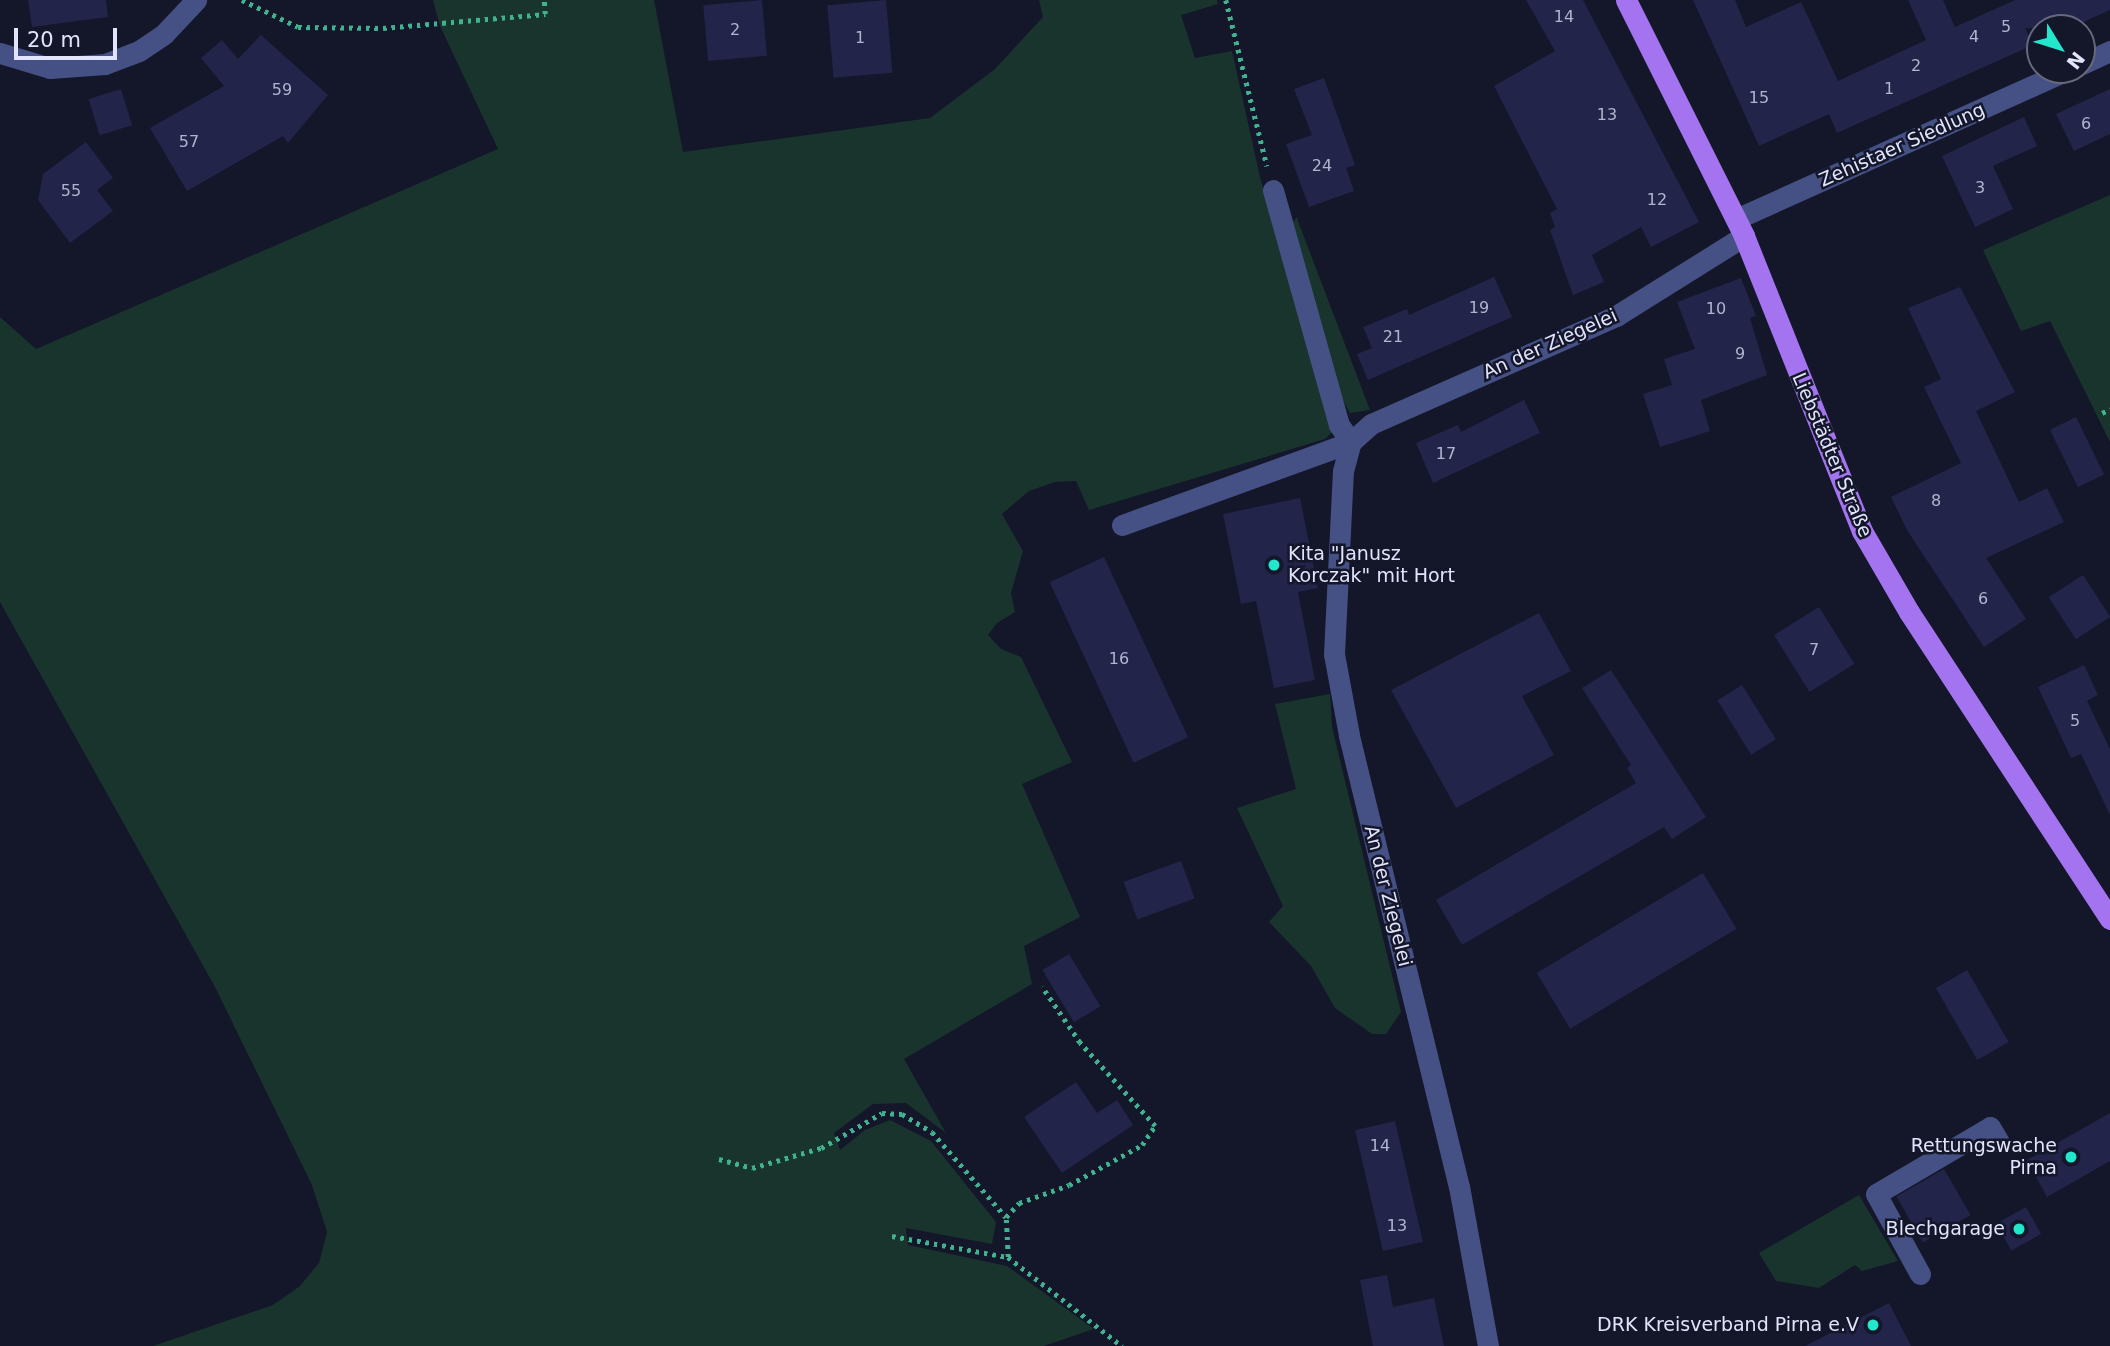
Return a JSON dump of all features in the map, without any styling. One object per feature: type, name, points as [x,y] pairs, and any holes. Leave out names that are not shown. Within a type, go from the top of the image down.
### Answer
[{"type":"main road","name":"Liebstädter Straße","points":[[1626,0],[1740,228],[1862,531],[1909,612],[2110,919]]},
{"type":"street","points":[[0,52],[50,68],[105,64],[156,40],[196,0]]},
{"type":"street","name":"Zehistaer Siedlung","points":[[1740,228],[2039,84]]},
{"type":"street","points":[[1122,525],[1351,442],[1339,425],[1273,190]]},
{"type":"street","name":"An der Ziegelei","points":[[1488,1346],[1460,1187],[1349,735],[1334,654],[1343,471],[1351,442],[1371,424],[1616,316],[1740,228]]},
{"type":"street","points":[[1920,1274],[1876,1194],[1990,1127],[1999,1142]]},
{"type":"path","points":[[242,0],[298,27],[383,28],[545,14],[544,0]]},
{"type":"path","points":[[1226,0],[1273,190]]},
{"type":"path","points":[[2102,413],[2110,409]]},
{"type":"path","points":[[1006,1217],[1019,1203],[1069,1185],[1142,1145],[1155,1126],[1080,1043],[1042,987]]},
{"type":"path","points":[[719,1159],[752,1168],[821,1148],[882,1113],[902,1114],[932,1132],[1006,1217],[1008,1256]]},
{"type":"path","points":[[892,1236],[1008,1256],[1122,1346]]},
{"type":"green space","points":[[433,0],[654,0],[683,152],[930,118],[995,69],[1043,17],[1039,0],[1217,0],[1218,4],[1181,15],[1195,58],[1232,51],[1260,177],[1334,430],[1325,439],[1089,510],[1076,481],[1055,482],[1029,491],[1002,514],[1023,551],[1011,593],[1015,612],[997,623],[988,635],[1001,649],[1021,657],[1072,762],[1022,784],[1080,917],[1024,946],[1032,984],[904,1059],[946,1133],[906,1103],[873,1104],[834,1133],[840,1150],[865,1130],[890,1120],[931,1141],[996,1222],[992,1244],[906,1228],[908,1245],[1007,1266],[1094,1329],[1044,1346],[153,1346],[273,1305],[300,1286],[319,1263],[327,1232],[312,1185],[215,987],[0,602],[0,317],[36,349],[498,149],[440,26]]},
{"type":"green space","points":[[2110,195],[2110,442],[2050,321],[2021,331],[1983,250]]},
{"type":"green space","points":[[1297,217],[1370,410],[1350,413],[1341,397],[1292,223]]},
{"type":"green space","points":[[1330,694],[1332,727],[1401,1012],[1386,1034],[1372,1034],[1335,1008],[1311,966],[1269,922],[1283,906],[1237,808],[1296,789],[1275,704]]},
{"type":"green space","points":[[1859,1195],[1898,1261],[1862,1271],[1855,1265],[1819,1288],[1776,1281],[1759,1253]]},
{"type":"building","points":[[28,0],[106,0],[108,17],[32,27]]},
{"type":"building","points":[[762,0],[767,56],[708,61],[703,5]]},
{"type":"building","points":[[886,0],[892,73],[834,78],[827,5]]},
{"type":"building","points":[[1526,0],[1583,0],[1699,222],[1651,247],[1641,227],[1592,255],[1604,282],[1573,295],[1550,230],[1555,227],[1550,213],[1557,209],[1494,86],[1555,51]]},
{"type":"building","points":[[1693,0],[1735,0],[1746,27],[1801,2],[1838,81],[1926,40],[1908,0],[1943,0],[1955,27],[2015,0],[2110,0],[2110,10],[2096,16],[2096,14],[2026,14],[2026,48],[1837,133],[1829,114],[1759,146]]},
{"type":"building","points":[[261,35],[328,95],[288,143],[283,136],[187,191],[150,128],[224,86],[201,58],[222,40],[238,59]]},
{"type":"building","points":[[1324,78],[1355,165],[1346,168],[1354,191],[1309,207],[1286,144],[1312,135],[1294,89]]},
{"type":"building","points":[[121,89],[132,125],[100,135],[88,99]]},
{"type":"building","points":[[2110,89],[2110,134],[2074,151],[2056,114]]},
{"type":"building","points":[[2024,117],[2037,146],[1993,166],[2013,209],[1975,227],[1942,156]]},
{"type":"building","points":[[86,142],[113,178],[97,190],[113,211],[70,243],[38,200],[43,174]]},
{"type":"building","points":[[1494,277],[1512,317],[1368,380],[1357,354],[1372,348],[1363,327],[1407,309],[1409,315]]},
{"type":"building","points":[[1741,278],[1756,316],[1750,318],[1767,375],[1701,400],[1710,431],[1660,447],[1643,394],[1672,385],[1664,359],[1695,349],[1677,302]]},
{"type":"building","points":[[1960,287],[2015,392],[1976,411],[2019,502],[2047,488],[2064,522],[1986,558],[2026,619],[1984,647],[1907,530],[1891,497],[1961,463],[1924,387],[1941,379],[1908,308]]},
{"type":"building","points":[[1524,400],[1540,433],[1433,483],[1416,443],[1458,425],[1461,432]]},
{"type":"building","points":[[2076,417],[2104,475],[2078,487],[2050,430]]},
{"type":"building","name":"Kita \"Janusz Korczak\" mit Hort","points":[[1300,498],[1318,588],[1298,592],[1315,680],[1274,688],[1256,601],[1241,604],[1223,514]]},
{"type":"building","points":[[1104,557],[1188,737],[1134,763],[1050,582]]},
{"type":"building","points":[[2083,575],[2110,617],[2076,639],[2049,597]]},
{"type":"building","points":[[1819,607],[1855,664],[1810,692],[1774,635]]},
{"type":"building","points":[[1539,613],[1571,671],[1522,696],[1554,755],[1456,808],[1391,690]]},
{"type":"building","points":[[2084,665],[2098,695],[2087,701],[2110,749],[2110,815],[2081,754],[2071,758],[2038,687]]},
{"type":"building","points":[[1611,670],[1706,817],[1672,839],[1664,827],[1462,945],[1436,900],[1636,783],[1627,768],[1631,765],[1582,688]]},
{"type":"building","points":[[1742,685],[1776,739],[1751,755],[1717,700]]},
{"type":"building","points":[[1181,861],[1195,899],[1137,919],[1124,882]]},
{"type":"building","points":[[1703,873],[1736,929],[1570,1029],[1537,973]]},
{"type":"building","points":[[1069,954],[1100,1006],[1074,1022],[1042,970]]},
{"type":"building","points":[[1967,970],[2008,1042],[1977,1060],[1936,988]]},
{"type":"building","points":[[1076,1082],[1097,1113],[1117,1100],[1133,1125],[1062,1173],[1024,1117]]},
{"type":"building","name":"Rettungswache Pirna","points":[[2110,1113],[2110,1161],[2047,1197],[2027,1160]]},
{"type":"building","points":[[1395,1121],[1423,1242],[1383,1251],[1355,1130]]},
{"type":"building","points":[[1944,1169],[1970,1215],[1923,1242],[1896,1196]]},
{"type":"building","name":"Blechgarage","points":[[2026,1207],[2041,1234],[2011,1251],[1996,1223]]},
{"type":"building","points":[[1387,1275],[1393,1307],[1434,1298],[1444,1346],[1373,1346],[1360,1280]]},
{"type":"building","name":"DRK Kreisverband Pirna e.V","points":[[1889,1303],[1911,1346],[1805,1346]]},
{"type":"place","name":"Kita \"Janusz Korczak\" mit Hort","points":[[1274,565]]},
{"type":"place","name":"Rettungswache Pirna","points":[[2071,1157]]},
{"type":"place","name":"Blechgarage","points":[[2019,1229]]},
{"type":"place","name":"DRK Kreisverband Pirna e.V","points":[[1873,1325]]}]
